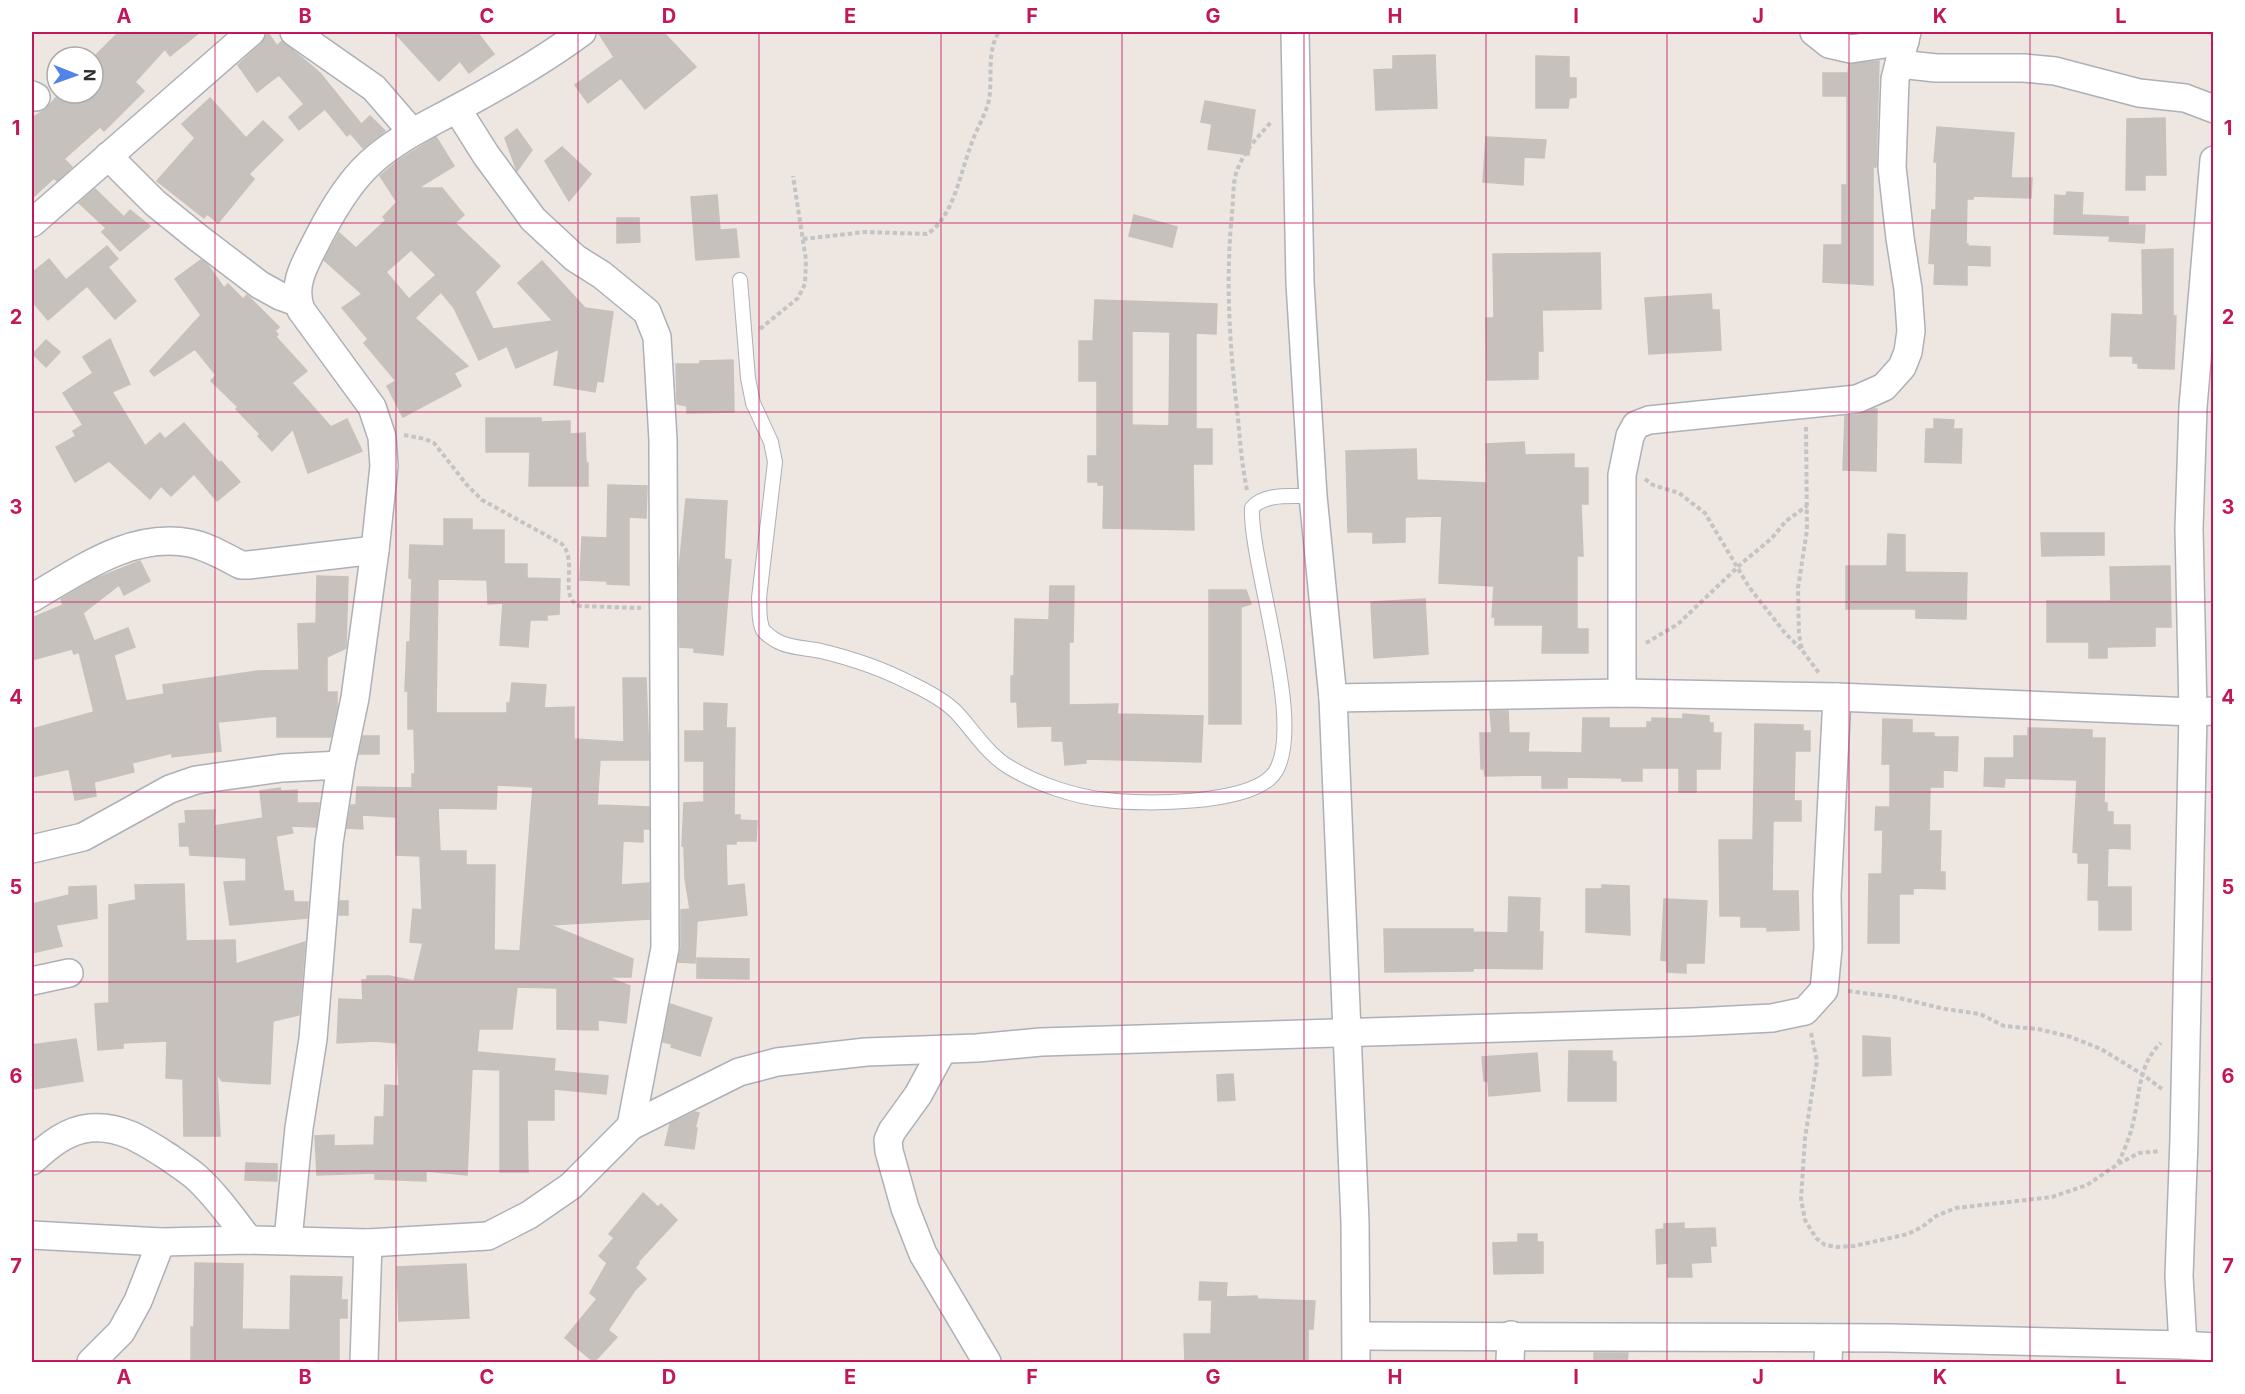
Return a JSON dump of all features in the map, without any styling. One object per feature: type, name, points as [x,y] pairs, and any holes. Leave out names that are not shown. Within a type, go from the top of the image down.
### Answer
[{"type":"street","points":[[32,223],[251,32]]},
{"type":"street","points":[[294,32],[374,88],[412,132]]},
{"type":"street","points":[[288,1240],[300,1128],[313,1039],[329,843],[341,765],[355,698],[384,466],[382,437],[372,407],[308,322],[297,302],[297,289],[304,266],[319,236],[347,190],[368,164],[412,132],[518,76],[582,32]]},
{"type":"street","points":[[1295,32],[1300,283],[1313,496],[1333,698],[1355,1222],[1356,1349],[1511,1335],[1828,1350],[2183,1345],[2214,1347]]},
{"type":"street","points":[[1815,32],[1829,44],[1851,49],[1904,46],[1936,68],[2055,70],[2139,93],[2185,98],[2214,109]]},
{"type":"street","points":[[1622,693],[1622,475],[1626,449],[1636,425],[1649,420],[1857,399],[1884,387],[1902,367],[1908,352],[1911,331],[1892,167],[1892,112],[1894,80],[1904,46]]},
{"type":"street","points":[[458,109],[486,155],[533,219],[575,258],[602,275],[647,312],[657,337],[663,440],[665,948],[631,1126]]},
{"type":"street","points":[[108,156],[155,203],[196,237],[260,285],[297,302]]},
{"type":"street","points":[[2183,1345],[2179,1276],[2184,1110],[2203,711],[2189,529],[2193,407],[2211,229],[2214,160]]},
{"type":"street","points":[[32,598],[101,558],[135,544],[166,541],[192,543],[241,565],[375,550]]},
{"type":"street","points":[[1333,698],[1622,693],[2203,711]]},
{"type":"street","points":[[32,1235],[161,1242],[288,1240],[368,1243],[489,1236],[529,1215],[571,1186],[631,1126],[740,1072],[777,1062],[866,1052],[1041,1042],[1693,1022],[1772,1018],[1805,1011],[1824,990],[1828,948],[1827,895],[1838,698]]},
{"type":"street","points":[[32,849],[83,837],[162,793],[196,780],[282,768],[341,765]]},
{"type":"street","points":[[32,981],[69,973]]},
{"type":"street","points":[[943,1049],[918,1095],[892,1131],[888,1140],[889,1151],[905,1208],[923,1254],[987,1362]]},
{"type":"street","points":[[32,1161],[62,1137],[89,1128],[111,1129],[138,1136],[195,1176],[249,1240]]},
{"type":"street","points":[[95,1360],[121,1332],[138,1302],[161,1242]]},
{"type":"street","points":[[364,1362],[368,1243]]},
{"type":"street","points":[[1510,1362],[1511,1335]]},
{"type":"lane","points":[[740,280],[748,378],[753,403],[771,442],[775,462],[759,598],[760,620],[764,631],[777,642],[822,651],[908,681],[954,710],[990,751],[1009,767],[1065,791],[1107,800],[1164,802],[1237,794],[1271,778],[1281,758],[1284,733],[1282,704],[1252,508],[1260,501],[1271,498],[1313,496]]},
{"type":"path","points":[[803,239],[875,231],[927,234],[937,226],[958,188],[969,149],[985,114],[989,98],[990,64],[999,32]]},
{"type":"path","points":[[1252,508],[1242,468],[1231,351],[1228,282],[1233,198],[1236,177],[1250,146],[1297,92]]},
{"type":"path","points":[[745,340],[798,298],[805,284],[807,271],[793,176]]},
{"type":"path","points":[[1802,650],[1799,635],[1798,588],[1807,530],[1805,405]]},
{"type":"path","points":[[379,424],[396,433],[434,443],[467,485],[482,500],[562,544],[568,554],[569,594],[574,604],[664,609]]},
{"type":"path","points":[[1626,449],[1645,479],[1679,493],[1705,513],[1772,618],[1802,650],[1838,698]]},
{"type":"path","points":[[1622,656],[1678,624],[1770,539],[1786,520],[1807,506]]},
{"type":"path","points":[[1824,990],[1864,992],[1895,997],[1980,1014],[2004,1026],[2038,1029],[2071,1037],[2102,1049],[2142,1074],[2184,1110]]},
{"type":"path","points":[[1805,1011],[1817,1061],[1805,1138],[1801,1199],[1805,1220],[1816,1238],[1825,1245],[1854,1246],[1908,1234],[1936,1216],[1956,1208],[2052,1197],[2087,1185],[2139,1153],[2159,1152],[2184,1139]]},
{"type":"path","points":[[2118,1164],[2132,1126],[2142,1074]]},
{"type":"building","points":[[119,32],[200,32],[170,56],[165,49],[135,82],[144,91],[104,131],[100,127],[64,159],[72,167],[57,181],[54,178],[32,198],[32,118],[49,105],[105,105],[105,46]]},
{"type":"building","points":[[394,32],[477,32],[494,54],[469,73],[460,61],[439,81]]},
{"type":"building","points":[[598,32],[663,32],[696,67],[645,109],[621,78],[588,103],[575,85],[614,57]]},
{"type":"building","points":[[268,33],[277,46],[282,41],[320,73],[361,124],[347,136],[325,109],[299,130],[289,117],[304,104],[279,75],[257,92],[238,65],[261,44]]},
{"type":"building","points":[[1435,55],[1437,108],[1376,110],[1374,70],[1393,69],[1393,56]]},
{"type":"building","points":[[1536,56],[1569,57],[1569,78],[1576,78],[1576,97],[1569,98],[1568,108],[1536,108]]},
{"type":"building","points":[[1879,61],[1876,167],[1873,167],[1873,285],[1823,282],[1824,245],[1842,245],[1842,185],[1847,185],[1847,96],[1823,96],[1823,73],[1848,73],[1849,64]]},
{"type":"building","points":[[210,98],[246,138],[263,121],[283,140],[249,174],[254,179],[218,223],[207,214],[204,218],[157,181],[195,138],[182,124]]},
{"type":"building","points":[[1205,101],[1255,110],[1249,155],[1208,149],[1212,124],[1201,122]]},
{"type":"building","points":[[370,116],[385,131],[363,148],[351,134]]},
{"type":"building","points":[[2165,118],[2166,175],[2145,175],[2145,190],[2126,190],[2127,119]]},
{"type":"building","points":[[1937,127],[2014,133],[2011,178],[2032,178],[2031,198],[1973,196],[1973,199],[1967,199],[1966,244],[1990,247],[1990,266],[1967,265],[1967,285],[1934,284],[1935,264],[1929,263],[1932,210],[1936,210],[1937,162],[1934,162]]},
{"type":"building","points":[[517,129],[532,150],[517,171],[505,138]]},
{"type":"building","points":[[436,137],[454,166],[418,188],[442,188],[464,215],[455,223],[500,266],[475,292],[493,329],[553,321],[518,283],[542,261],[585,308],[613,312],[603,382],[597,381],[595,392],[554,385],[559,349],[516,368],[507,346],[479,360],[454,308],[441,292],[415,318],[468,366],[454,373],[461,386],[403,417],[387,386],[396,381],[364,343],[368,339],[342,308],[362,294],[324,260],[339,233],[356,248],[386,220],[383,217],[397,202],[380,176],[399,160]],"holes":[[[411,250],[436,275],[409,299],[386,272]]]},
{"type":"building","points":[[1486,137],[1546,140],[1544,158],[1524,157],[1523,185],[1483,182]]},
{"type":"building","points":[[562,147],[591,174],[569,201],[545,161]]},
{"type":"building","points":[[95,189],[124,217],[130,210],[150,226],[120,251],[102,232],[106,228],[79,203]]},
{"type":"building","points":[[2067,192],[2083,193],[2082,215],[2128,217],[2128,225],[2145,225],[2144,243],[2109,241],[2110,236],[2054,234],[2055,195],[2066,196]]},
{"type":"building","points":[[717,195],[720,230],[736,229],[739,257],[696,260],[691,197]]},
{"type":"building","points":[[1134,215],[1177,227],[1172,247],[1129,236]]},
{"type":"building","points":[[617,218],[639,218],[640,242],[617,243]]},
{"type":"building","points":[[107,246],[118,259],[108,267],[136,301],[115,319],[87,286],[48,320],[32,301],[32,273],[49,259],[66,280]]},
{"type":"building","points":[[2173,249],[2173,316],[2176,316],[2174,369],[2138,368],[2138,363],[2133,363],[2133,356],[2110,356],[2112,314],[2143,315],[2142,250]]},
{"type":"building","points":[[1600,253],[1601,309],[1542,310],[1543,351],[1538,351],[1538,379],[1487,380],[1486,318],[1494,318],[1493,254]]},
{"type":"building","points":[[201,260],[207,264],[224,288],[228,284],[243,299],[247,295],[279,327],[275,331],[278,334],[276,337],[307,371],[292,383],[331,427],[347,419],[362,451],[308,473],[293,429],[272,451],[258,436],[260,434],[236,409],[238,407],[211,381],[216,375],[195,349],[154,376],[150,371],[201,315],[175,279]]},
{"type":"building","points":[[1711,294],[1712,310],[1719,310],[1721,350],[1649,354],[1645,298]]},
{"type":"building","points":[[1095,300],[1217,304],[1216,334],[1196,333],[1196,429],[1212,429],[1212,464],[1193,464],[1194,530],[1103,528],[1104,485],[1098,485],[1098,482],[1088,482],[1088,456],[1097,456],[1097,381],[1079,381],[1079,341],[1093,341]],"holes":[[[1132,331],[1170,332],[1169,426],[1132,425]]]},
{"type":"building","points":[[110,339],[130,384],[112,392],[145,446],[160,433],[165,439],[184,423],[219,463],[221,461],[240,482],[217,501],[194,474],[171,496],[161,486],[150,499],[109,461],[75,482],[56,447],[76,436],[73,431],[83,425],[63,393],[93,373],[83,357]]},
{"type":"building","points":[[46,340],[60,352],[46,367],[33,354]]},
{"type":"building","points":[[733,360],[734,412],[687,413],[687,406],[677,404],[676,364]]},
{"type":"building","points":[[1877,409],[1876,471],[1843,470],[1845,416],[1859,415]]},
{"type":"building","points":[[486,418],[541,418],[541,422],[570,421],[570,434],[585,433],[588,486],[529,486],[530,452],[486,452]]},
{"type":"building","points":[[1934,419],[1954,420],[1953,429],[1962,429],[1961,463],[1925,462],[1926,429],[1934,429]]},
{"type":"building","points":[[1524,442],[1525,455],[1574,454],[1574,468],[1588,468],[1588,504],[1581,504],[1583,556],[1577,556],[1577,629],[1588,629],[1588,653],[1542,653],[1543,625],[1495,625],[1495,617],[1492,617],[1494,586],[1439,583],[1442,516],[1405,517],[1405,542],[1373,543],[1373,532],[1348,532],[1346,451],[1416,449],[1417,480],[1487,483],[1486,444]]},
{"type":"building","points":[[608,485],[647,486],[646,518],[629,517],[629,585],[580,580],[582,537],[607,538]]},
{"type":"building","points":[[686,499],[727,501],[724,559],[731,560],[723,655],[694,652],[694,648],[680,647],[679,569]]},
{"type":"building","points":[[444,519],[472,519],[472,530],[504,530],[504,564],[527,564],[527,578],[560,579],[559,614],[547,615],[547,620],[530,620],[528,647],[500,645],[503,603],[488,604],[487,580],[438,579],[436,713],[507,713],[512,683],[546,685],[544,708],[574,707],[574,739],[624,742],[623,678],[646,678],[649,760],[600,760],[597,805],[649,807],[649,829],[643,829],[643,842],[623,841],[621,885],[649,883],[649,919],[550,925],[633,959],[631,977],[607,977],[630,986],[626,1023],[598,1020],[598,1030],[557,1029],[557,988],[517,987],[512,1029],[479,1029],[477,1052],[555,1059],[554,1071],[608,1076],[606,1094],[554,1089],[554,1120],[527,1120],[528,1172],[500,1172],[500,1070],[472,1069],[467,1175],[426,1171],[426,1181],[375,1179],[375,1173],[317,1175],[315,1136],[334,1135],[334,1146],[374,1145],[375,1117],[384,1117],[385,1085],[399,1086],[397,1043],[375,1041],[337,1043],[339,999],[363,1000],[362,980],[367,980],[367,976],[389,976],[414,981],[423,943],[410,942],[413,909],[422,910],[420,856],[396,855],[396,817],[362,815],[363,829],[347,828],[351,805],[356,805],[357,787],[412,788],[412,774],[415,774],[414,729],[408,729],[408,691],[405,691],[407,642],[410,642],[412,579],[409,578],[410,545],[444,546]],"holes":[[[497,785],[533,787],[520,951],[494,950],[495,865],[466,865],[466,851],[440,851],[438,808],[496,809]]]},
{"type":"building","points":[[2041,533],[2104,533],[2104,555],[2042,556]]},
{"type":"building","points":[[1888,534],[1905,535],[1905,572],[1967,573],[1966,619],[1916,618],[1916,609],[1846,609],[1846,566],[1887,566]]},
{"type":"building","points":[[140,561],[150,581],[124,595],[119,585],[83,613],[94,641],[128,628],[135,647],[114,655],[126,701],[164,694],[163,685],[258,671],[299,670],[298,624],[316,623],[317,576],[348,577],[346,648],[327,657],[327,692],[337,692],[337,707],[331,737],[277,737],[277,716],[218,722],[221,751],[172,757],[172,753],[132,763],[134,772],[94,782],[96,796],[75,800],[69,769],[32,777],[32,729],[94,712],[79,652],[74,654],[72,649],[32,660],[32,618],[63,605],[61,599],[95,579]]},
{"type":"building","points":[[2170,566],[2171,627],[2155,627],[2155,646],[2107,647],[2107,658],[2089,658],[2089,642],[2047,642],[2047,601],[2111,601],[2110,567]]},
{"type":"building","points":[[1050,586],[1074,586],[1073,642],[1069,642],[1069,705],[1118,704],[1117,714],[1203,716],[1201,762],[1086,759],[1086,763],[1065,765],[1063,741],[1052,741],[1052,726],[1018,727],[1017,702],[1011,702],[1015,619],[1049,620]]},
{"type":"building","points":[[1209,590],[1246,590],[1251,604],[1241,607],[1241,724],[1209,724]]},
{"type":"building","points":[[1425,599],[1428,654],[1374,658],[1371,602]]},
{"type":"building","points":[[704,703],[727,704],[726,728],[735,728],[734,815],[740,815],[740,820],[757,821],[756,841],[736,841],[736,844],[726,844],[727,886],[744,884],[747,915],[697,921],[695,963],[678,962],[681,948],[681,910],[690,909],[685,879],[684,846],[682,846],[684,803],[704,802],[704,761],[685,761],[685,731],[704,731]]},
{"type":"building","points":[[1490,711],[1508,711],[1509,733],[1529,733],[1528,752],[1582,753],[1583,718],[1609,718],[1609,728],[1647,728],[1647,722],[1652,722],[1652,718],[1683,719],[1683,714],[1709,716],[1709,723],[1713,723],[1713,733],[1721,733],[1720,769],[1696,769],[1696,792],[1679,792],[1679,768],[1642,768],[1642,781],[1622,781],[1622,778],[1567,777],[1567,788],[1542,788],[1542,775],[1485,776],[1484,769],[1481,769],[1480,733],[1492,733]]},
{"type":"building","points":[[1883,719],[1912,720],[1912,733],[1934,733],[1934,737],[1958,737],[1957,771],[1943,770],[1943,787],[1930,787],[1929,831],[1941,831],[1940,872],[1945,872],[1945,889],[1913,888],[1913,894],[1899,894],[1899,943],[1868,943],[1869,874],[1882,874],[1883,830],[1875,830],[1876,807],[1890,807],[1890,764],[1882,764]]},
{"type":"building","points":[[1755,724],[1803,725],[1803,731],[1810,731],[1810,751],[1795,751],[1794,801],[1801,801],[1801,821],[1773,821],[1772,891],[1798,891],[1799,930],[1767,931],[1767,927],[1741,927],[1741,916],[1720,916],[1719,840],[1753,840]]},
{"type":"building","points":[[2028,728],[2092,730],[2092,738],[2105,738],[2104,803],[2107,803],[2107,812],[2113,812],[2113,825],[2130,825],[2130,849],[2108,848],[2107,887],[2131,887],[2131,930],[2099,930],[2099,900],[2088,900],[2089,863],[2078,863],[2078,853],[2073,852],[2077,780],[2005,778],[2004,787],[1984,786],[1985,758],[2014,758],[2014,736],[2028,736]]},
{"type":"building","points":[[363,736],[379,736],[379,754],[359,754]]},
{"type":"building","points":[[280,788],[281,791],[297,790],[297,803],[319,803],[316,827],[291,826],[293,833],[276,836],[284,891],[293,891],[294,902],[308,902],[307,918],[230,925],[224,882],[246,881],[246,858],[190,855],[189,846],[180,846],[179,824],[186,823],[185,811],[215,810],[214,826],[263,818],[260,791]]},
{"type":"building","points":[[184,884],[186,941],[235,940],[236,964],[305,942],[299,1015],[273,1021],[270,1084],[222,1081],[217,1074],[220,1136],[184,1136],[183,1079],[166,1078],[167,1041],[123,1043],[123,1048],[98,1050],[95,1004],[109,1003],[109,905],[136,900],[135,885]]},
{"type":"building","points":[[1602,885],[1629,886],[1630,935],[1586,932],[1586,889],[1602,889]]},
{"type":"building","points":[[96,886],[97,918],[56,925],[62,946],[32,953],[32,904],[69,895],[69,887]]},
{"type":"building","points":[[1509,897],[1540,898],[1539,932],[1543,932],[1542,969],[1473,968],[1473,971],[1385,972],[1384,929],[1473,929],[1473,932],[1508,933]]},
{"type":"building","points":[[1664,899],[1707,901],[1704,963],[1686,963],[1686,973],[1667,972],[1667,961],[1661,960]]},
{"type":"building","points":[[340,901],[348,901],[348,915],[339,915]]},
{"type":"building","points":[[697,958],[749,959],[749,979],[697,978]]},
{"type":"building","points":[[670,1004],[712,1018],[700,1056],[671,1047],[672,1044],[663,1042]]},
{"type":"building","points":[[1863,1036],[1890,1038],[1891,1075],[1863,1076]]},
{"type":"building","points":[[76,1039],[83,1081],[32,1089],[32,1045]]},
{"type":"building","points":[[1569,1051],[1612,1051],[1612,1061],[1616,1062],[1616,1101],[1568,1101]]},
{"type":"building","points":[[1537,1053],[1540,1091],[1489,1096],[1488,1081],[1484,1081],[1482,1057]]},
{"type":"building","points":[[1233,1074],[1235,1100],[1218,1101],[1217,1075]]},
{"type":"building","points":[[695,1112],[699,1113],[695,1128],[697,1128],[694,1149],[665,1145],[670,1124]]},
{"type":"building","points":[[246,1163],[277,1164],[277,1181],[245,1180]]},
{"type":"building","points":[[643,1193],[658,1207],[661,1204],[677,1220],[638,1262],[635,1268],[646,1279],[635,1290],[608,1330],[617,1337],[594,1362],[565,1338],[597,1299],[590,1293],[607,1263],[599,1256],[614,1238],[609,1234]]},
{"type":"building","points":[[1684,1223],[1684,1229],[1715,1228],[1716,1246],[1710,1246],[1711,1262],[1691,1263],[1692,1277],[1668,1277],[1668,1263],[1657,1264],[1656,1230],[1664,1229],[1664,1224]]},
{"type":"building","points":[[1518,1234],[1537,1234],[1537,1242],[1543,1242],[1543,1273],[1494,1274],[1493,1243],[1518,1242]]},
{"type":"building","points":[[195,1263],[243,1264],[242,1329],[290,1330],[291,1276],[342,1277],[341,1300],[347,1300],[347,1318],[339,1318],[339,1362],[191,1362]]},
{"type":"building","points":[[466,1264],[469,1318],[399,1321],[397,1267]]},
{"type":"building","points":[[1200,1282],[1227,1283],[1226,1297],[1257,1296],[1258,1299],[1315,1301],[1313,1329],[1308,1329],[1308,1362],[1185,1362],[1184,1334],[1211,1334],[1212,1300],[1199,1300]]},
{"type":"building","points":[[1594,1353],[1628,1353],[1627,1362],[1594,1362]]}]
